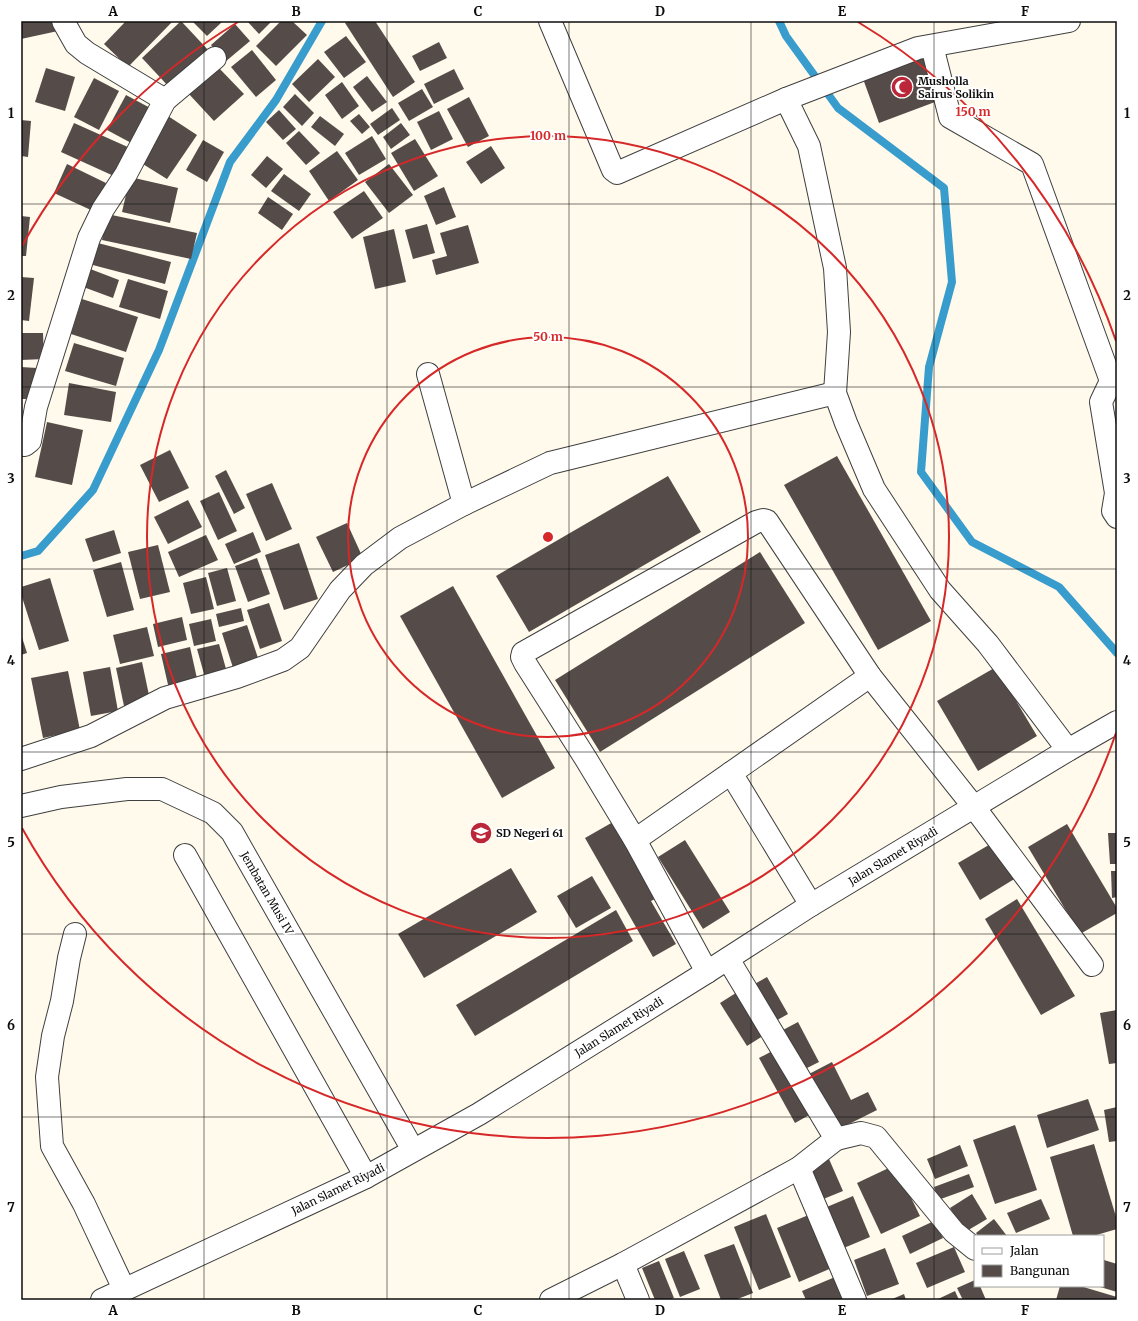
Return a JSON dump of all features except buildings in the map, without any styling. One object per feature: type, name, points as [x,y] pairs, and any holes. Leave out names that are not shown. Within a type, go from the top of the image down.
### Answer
[{"type":"street","points":[[62,21],[76,44],[86,53],[165,100]]},
{"type":"street","points":[[550,21],[615,172],[620,172],[786,99],[918,48],[1069,21]]},
{"type":"street","points":[[932,46],[950,117],[1032,164],[1111,381],[1101,402],[1116,494],[1113,510],[1117,517]]},
{"type":"street","points":[[21,444],[25,445],[30,441],[36,407],[89,238],[103,209],[126,174],[165,100],[215,58]]},
{"type":"street","points":[[786,99],[809,146],[835,268],[839,332],[835,393],[874,490],[940,590],[988,644],[1068,750]]},
{"type":"street","points":[[428,374],[464,504]]},
{"type":"street","points":[[21,760],[91,736],[166,698],[237,677],[283,660],[300,648],[340,590],[364,565],[400,538],[464,504],[550,463],[835,393]]},
{"type":"street","points":[[707,972],[635,840],[522,657],[523,653],[756,522],[763,520],[767,521],[870,676],[974,808],[1092,965]]},
{"type":"street","points":[[635,840],[870,676]]},
{"type":"street","name":"Jalan Slamet Riyadi","points":[[102,1300],[366,1176],[479,1114],[728,959],[811,905],[1117,722]]},
{"type":"street","points":[[731,773],[811,905]]},
{"type":"street","name":"Jembatan Musi IV","points":[[21,806],[60,797],[97,792],[127,789],[162,789],[213,813],[232,832],[413,1150]]},
{"type":"street","points":[[185,855],[366,1176]]},
{"type":"street","points":[[75,934],[69,958],[62,1001],[53,1036],[47,1077],[52,1146],[84,1204],[124,1289]]},
{"type":"street","points":[[728,959],[836,1139]]},
{"type":"street","points":[[552,1300],[623,1264],[799,1168],[836,1139],[861,1133],[876,1137],[954,1232],[974,1248]]},
{"type":"street","points":[[799,1168],[855,1300]]},
{"type":"street","points":[[623,1264],[638,1300]]},
{"type":"waterway","points":[[21,556],[38,551],[93,490],[159,350],[230,162],[276,100],[322,21]]},
{"type":"waterway","points":[[779,21],[786,36],[838,108],[944,188],[952,282],[929,367],[921,472],[972,542],[1059,587],[1117,653]]},
{"type":"place","name":"Musholla Sairus Solikin","points":[[902,87]]},
{"type":"place","name":"SD Negeri 61","points":[[481,833]]}]
